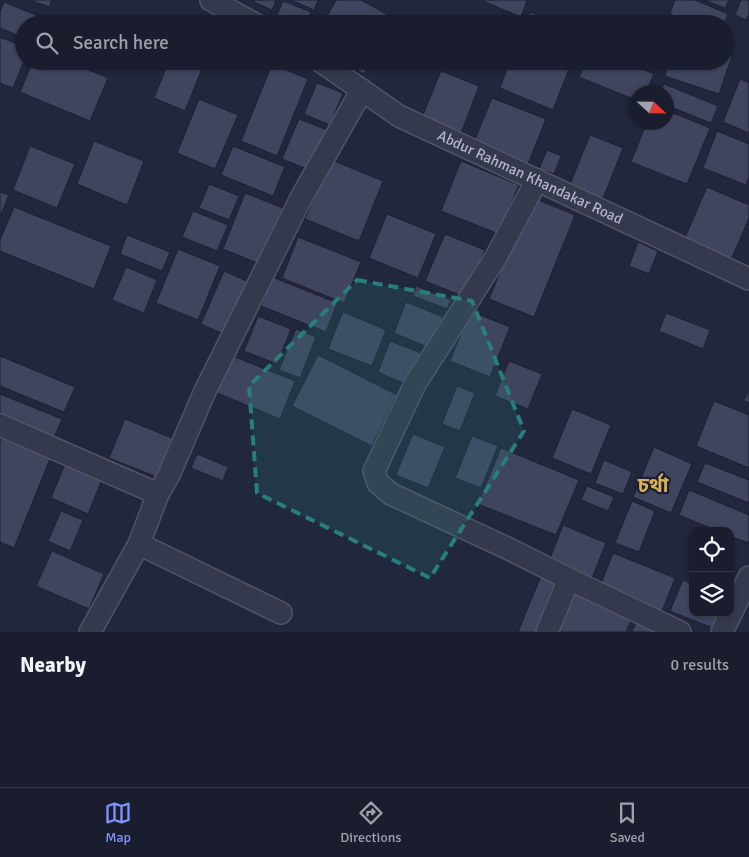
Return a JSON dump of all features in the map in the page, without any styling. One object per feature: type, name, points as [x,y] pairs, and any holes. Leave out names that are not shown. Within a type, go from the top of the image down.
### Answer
[{"type":"street","points":[[211,0],[238,15]]},
{"type":"street","name":"Abdur Rahman Khandakar Road","points":[[333,70],[400,116],[749,279]]},
{"type":"street","points":[[90,632],[139,544],[158,494],[169,475],[205,391],[293,215],[362,90]]},
{"type":"street","points":[[537,180],[496,257],[416,384],[374,471],[378,483],[391,494],[680,632]]},
{"type":"street","points":[[0,425],[158,494]]},
{"type":"street","points":[[139,544],[281,612]]},
{"type":"street","points":[[722,632],[749,577]]},
{"type":"street","points":[[546,632],[569,579]]},
{"type":"highlighted area","points":[[357,280],[472,301],[524,431],[430,578],[257,493],[249,386]]},
{"type":"building","points":[[30,0],[52,0],[49,7]]},
{"type":"building","points":[[255,0],[276,0],[272,10],[254,2]]},
{"type":"building","points":[[291,0],[318,0],[314,10]]},
{"type":"building","points":[[336,0],[361,0],[388,15],[328,15]]},
{"type":"building","points":[[527,0],[522,15],[516,15],[483,1]]},
{"type":"building","points":[[675,0],[695,0],[728,14],[672,15],[670,14]]},
{"type":"building","points":[[704,0],[729,0],[725,8]]},
{"type":"building","points":[[741,0],[749,0],[749,14],[746,20],[735,15]]},
{"type":"building","points":[[283,1],[311,12],[310,15],[277,15]]},
{"type":"building","points":[[4,2],[36,15],[15,15],[15,34],[0,28],[0,12]]},
{"type":"building","points":[[0,37],[15,43],[15,70],[20,70],[13,88],[0,83]]},
{"type":"building","points":[[29,70],[89,70],[108,78],[90,121],[20,92]]},
{"type":"building","points":[[165,70],[201,70],[185,111],[154,98]]},
{"type":"building","points":[[270,70],[286,70],[308,79],[277,156],[241,141]]},
{"type":"building","points":[[357,70],[366,70],[364,74]]},
{"type":"building","points":[[507,70],[569,70],[553,110],[500,88]]},
{"type":"building","points":[[582,70],[644,70],[654,74],[649,85],[629,85],[629,97],[579,77]]},
{"type":"building","points":[[667,70],[727,70],[719,94],[665,76]]},
{"type":"building","points":[[441,71],[479,86],[461,133],[422,117]]},
{"type":"building","points":[[740,79],[749,83],[749,133],[723,122]]},
{"type":"building","points":[[317,83],[343,93],[330,125],[304,114]]},
{"type":"building","points":[[674,88],[718,106],[711,123],[674,108]]},
{"type":"building","points":[[492,98],[546,119],[528,164],[474,142]]},
{"type":"building","points":[[199,99],[238,115],[215,169],[177,153]]},
{"type":"building","points":[[674,113],[710,128],[687,184],[631,162],[644,130],[674,130]]},
{"type":"building","points":[[299,119],[327,130],[310,170],[282,159]]},
{"type":"building","points":[[717,131],[749,144],[749,177],[746,185],[703,168]]},
{"type":"building","points":[[590,135],[623,148],[602,201],[569,187]]},
{"type":"building","points":[[94,141],[144,161],[127,205],[77,184]]},
{"type":"building","points":[[30,146],[75,164],[57,208],[13,190]]},
{"type":"building","points":[[233,146],[285,167],[273,196],[221,175]]},
{"type":"building","points":[[547,150],[561,156],[554,174],[539,169]]},
{"type":"building","points":[[329,159],[383,181],[359,241],[305,219]]},
{"type":"building","points":[[461,161],[519,185],[499,234],[441,211]]},
{"type":"building","points":[[209,184],[239,196],[229,220],[199,208]]},
{"type":"building","points":[[707,187],[749,205],[749,218],[731,260],[684,240]]},
{"type":"building","points":[[0,192],[9,195],[0,217]]},
{"type":"building","points":[[245,193],[283,208],[260,264],[223,249]]},
{"type":"building","points":[[531,197],[575,215],[534,317],[489,299]]},
{"type":"building","points":[[14,207],[111,246],[94,289],[0,251],[0,240]]},
{"type":"building","points":[[193,211],[228,225],[217,251],[182,237]]},
{"type":"building","points":[[387,214],[436,234],[418,278],[369,258]]},
{"type":"building","points":[[445,234],[485,250],[465,297],[425,281]]},
{"type":"building","points":[[127,235],[170,252],[162,271],[120,254]]},
{"type":"building","points":[[298,237],[361,262],[344,303],[282,278]]},
{"type":"building","points":[[638,242],[658,251],[649,274],[629,266]]},
{"type":"building","points":[[178,249],[220,266],[198,320],[156,303]]},
{"type":"building","points":[[126,267],[157,280],[144,313],[112,300]]},
{"type":"building","points":[[224,271],[249,282],[226,335],[201,324]]},
{"type":"building","points":[[272,277],[337,303],[326,332],[261,306]]},
{"type":"building","points":[[416,286],[451,300],[447,309],[413,296]]},
{"type":"building","points":[[406,302],[443,317],[430,348],[394,333]]},
{"type":"building","points":[[470,311],[510,327],[490,377],[450,361]]},
{"type":"building","points":[[343,312],[386,330],[372,366],[328,349]]},
{"type":"building","points":[[666,313],[710,330],[703,349],[659,331]]},
{"type":"building","points":[[258,316],[291,329],[277,364],[244,351]]},
{"type":"building","points":[[296,329],[316,337],[300,378],[279,370]]},
{"type":"building","points":[[390,341],[421,353],[408,385],[378,372]]},
{"type":"building","points":[[230,355],[295,381],[280,419],[215,392]]},
{"type":"building","points":[[318,355],[397,395],[372,446],[292,406]]},
{"type":"building","points":[[0,356],[75,387],[64,412],[0,386]]},
{"type":"building","points":[[509,361],[542,374],[528,409],[495,396]]},
{"type":"building","points":[[457,386],[475,393],[460,431],[442,424]]},
{"type":"building","points":[[749,389],[749,403],[744,401]]},
{"type":"building","points":[[0,394],[62,419],[53,440],[0,418]]},
{"type":"building","points":[[714,401],[749,415],[749,468],[696,446]]},
{"type":"building","points":[[572,409],[611,425],[591,474],[552,458]]},
{"type":"building","points":[[125,419],[172,438],[157,477],[109,458]]},
{"type":"building","points":[[2,434],[52,454],[14,548],[0,542],[0,439]]},
{"type":"building","points":[[413,434],[445,447],[428,488],[396,475]]},
{"type":"building","points":[[472,436],[498,446],[481,488],[455,478]]},
{"type":"building","points":[[654,447],[692,464],[671,513],[633,497]]},
{"type":"building","points":[[501,448],[579,480],[556,535],[478,504]]},
{"type":"building","points":[[197,454],[228,467],[223,481],[191,468]]},
{"type":"building","points":[[604,460],[632,472],[623,494],[595,483]]},
{"type":"building","points":[[66,462],[103,477],[88,514],[51,498]]},
{"type":"building","points":[[705,463],[749,480],[749,503],[697,482]]},
{"type":"building","points":[[587,486],[614,497],[608,511],[581,500]]},
{"type":"building","points":[[689,490],[749,515],[749,543],[734,537],[734,527],[708,527],[679,515]]},
{"type":"building","points":[[632,501],[655,511],[639,552],[615,543]]},
{"type":"building","points":[[61,511],[83,520],[70,551],[48,541]]},
{"type":"building","points":[[563,525],[606,543],[592,578],[549,561]]},
{"type":"building","points":[[52,551],[104,574],[89,609],[36,586]]},
{"type":"building","points":[[613,553],[675,578],[661,614],[599,589]]},
{"type":"building","points":[[543,571],[564,579],[543,632],[518,632]]},
{"type":"building","points":[[683,580],[689,582],[689,617],[723,617],[718,630],[670,611]]},
{"type":"building","points":[[569,588],[634,614],[626,632],[551,632]]},
{"type":"building","points":[[636,623],[659,632],[632,632]]},
{"type":"district","name":"চর্থা","points":[[653,485]]}]
